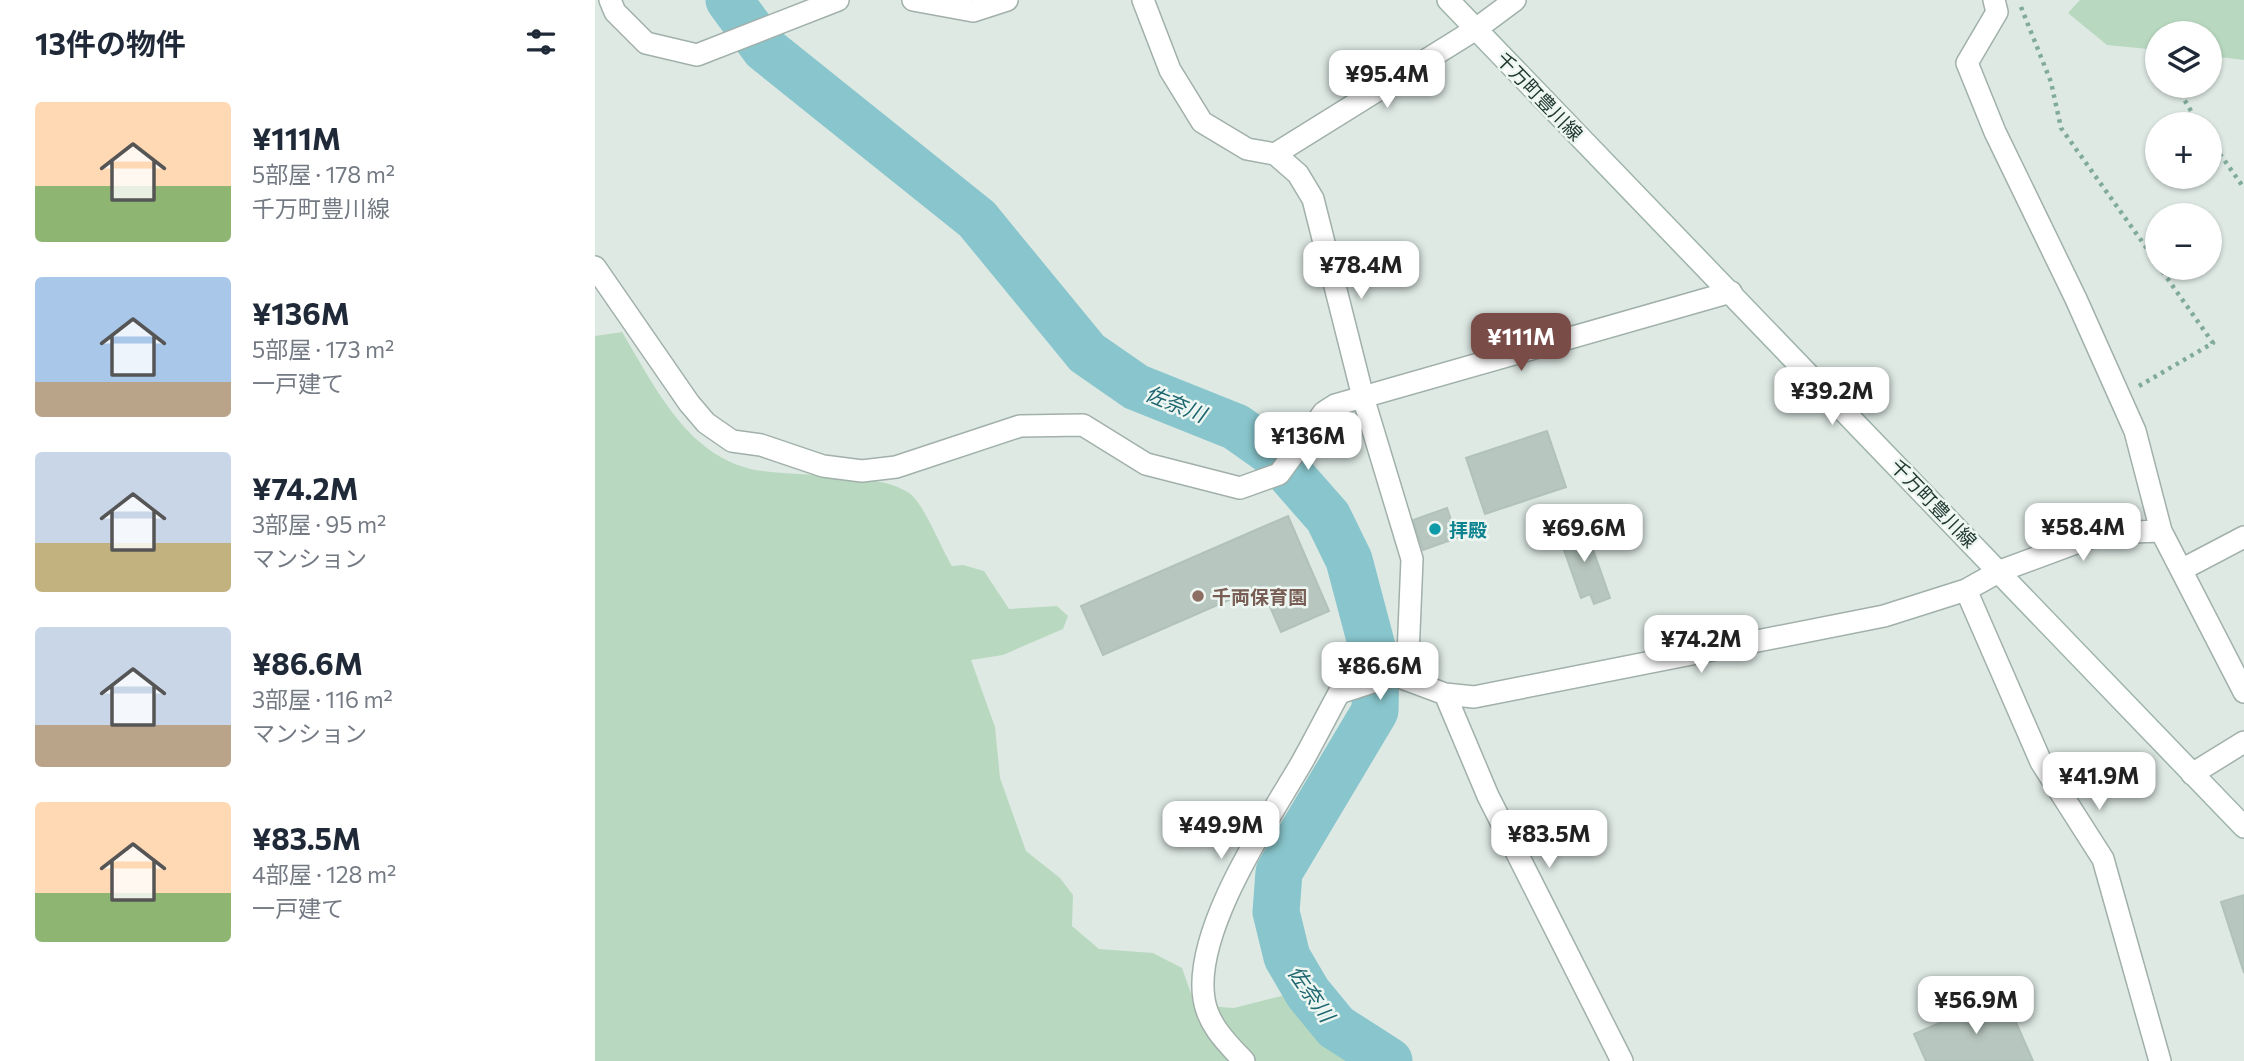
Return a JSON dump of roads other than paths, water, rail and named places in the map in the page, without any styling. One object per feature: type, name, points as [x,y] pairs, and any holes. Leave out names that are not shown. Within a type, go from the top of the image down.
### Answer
[{"type":"street","points":[[610,0],[615,12],[646,43],[697,55],[838,0]]},
{"type":"street","points":[[913,0],[973,11],[1007,0]]},
{"type":"street","points":[[1143,0],[1170,71],[1202,121],[1247,149],[1275,154],[1298,174],[1313,198],[1363,397],[1412,559],[1401,678]]},
{"type":"street","name":"千万町豊川線","points":[[1448,0],[2244,827]]},
{"type":"street","points":[[1275,154],[1476,29],[1515,0]]},
{"type":"street","points":[[1994,0],[1997,12],[1967,62],[1996,132],[2135,431],[2161,531],[2183,569],[2244,692]]},
{"type":"street","points":[[595,267],[689,402],[706,423],[732,441],[761,444],[823,466],[862,471],[934,457],[1020,426],[1083,425],[1146,464],[1240,488],[1279,474],[1324,412],[1335,405],[1731,292]]},
{"type":"street","points":[[1244,1061],[1222,1038],[1206,1007],[1205,971],[1212,937],[1244,862],[1339,693],[1401,678],[1445,694],[1474,697],[1700,654],[1884,616],[1966,590],[2000,571],[2103,533],[2161,531]]},
{"type":"street","points":[[2183,569],[2244,537]]},
{"type":"street","points":[[1966,590],[2041,762],[2103,859],[2160,1061]]},
{"type":"street","points":[[1445,694],[1488,796],[1622,1061]]},
{"type":"street","points":[[2193,774],[2244,742]]},
{"type":"waterway","name":"佐奈川","points":[[729,0],[765,49],[977,219],[1087,353],[1136,387],[1236,427],[1270,451],[1328,517],[1349,560],[1376,662],[1375,711],[1279,872],[1276,912],[1287,957],[1308,993],[1336,1027],[1389,1061]]},
{"type":"place","name":"拝殿","points":[[1435,529]]},
{"type":"place","name":"千両保育園","points":[[1198,596]]}]
